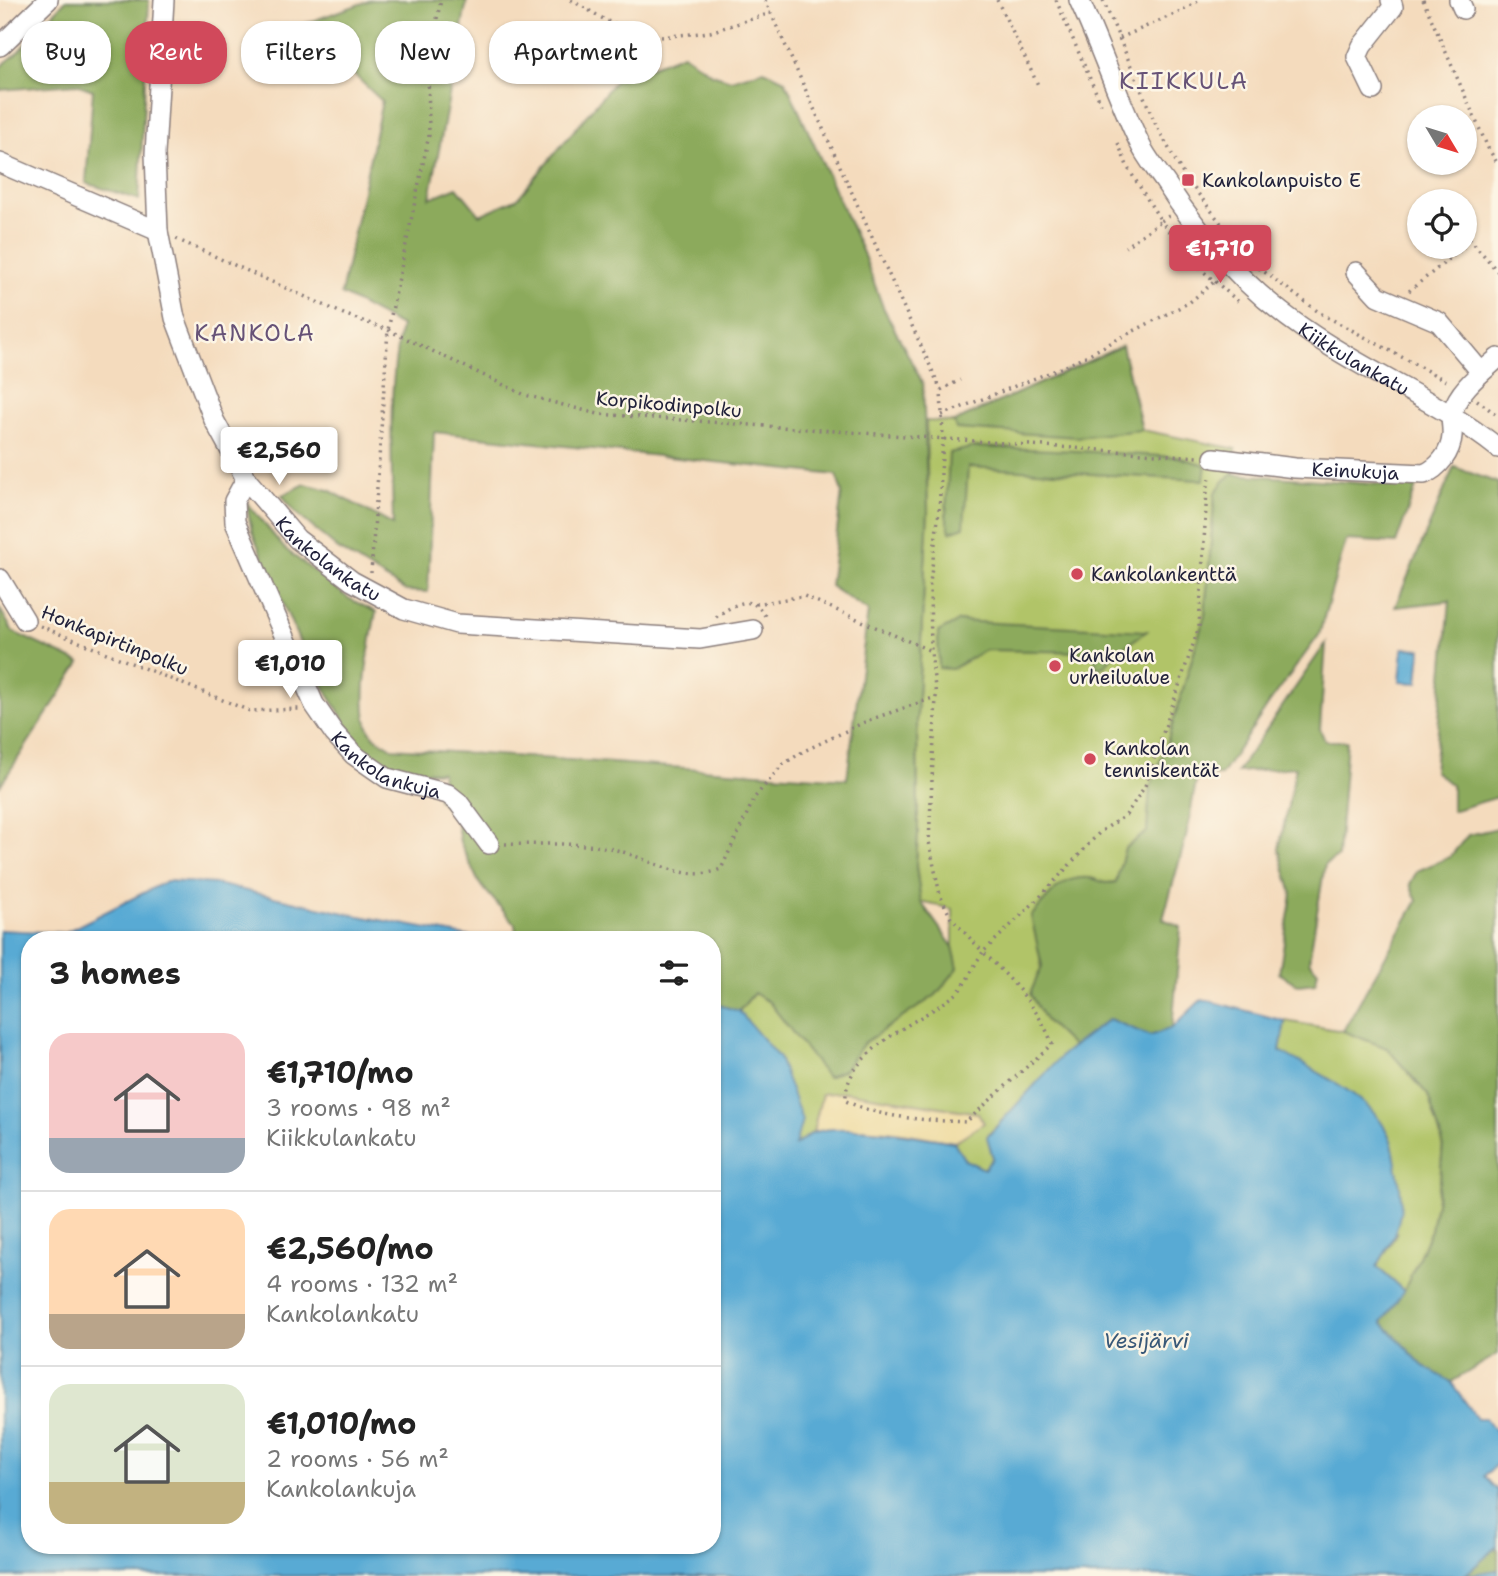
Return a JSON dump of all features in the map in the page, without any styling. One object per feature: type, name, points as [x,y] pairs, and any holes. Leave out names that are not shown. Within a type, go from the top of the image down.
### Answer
[{"type":"street","points":[[0,46],[48,0]]},
{"type":"street","name":"Kankolankatu","points":[[164,0],[155,154],[158,231],[175,318],[214,421],[246,479],[297,539],[352,581],[404,609],[457,624],[700,639],[760,626]]},
{"type":"street","name":"Kiikkulankatu","points":[[1079,0],[1140,145],[1214,250],[1256,292],[1307,331],[1452,414],[1498,448]]},
{"type":"street","points":[[1373,90],[1357,57],[1362,46],[1393,7],[1391,0]]},
{"type":"street","points":[[0,163],[158,231]]},
{"type":"street","points":[[1356,272],[1378,296],[1439,322],[1481,372]]},
{"type":"street","name":"Keinukuja","points":[[1214,458],[1295,467],[1424,474],[1432,471],[1445,454],[1452,438],[1452,414],[1463,391],[1498,358]]},
{"type":"street","name":"Kankolankuja","points":[[246,479],[233,501],[234,522],[314,704],[334,733],[354,755],[387,778],[432,792],[448,794],[458,802],[489,844]]},
{"type":"street","points":[[0,579],[25,620]]},
{"type":"path","points":[[370,590],[388,330],[429,135],[428,60],[442,0]]},
{"type":"path","points":[[571,0],[607,20],[660,37],[710,32],[771,13]]},
{"type":"path","points":[[765,0],[940,390],[943,438],[939,511],[930,583],[931,651],[936,697],[929,842],[940,895],[951,918],[982,952],[1022,995],[1047,1029],[1052,1044],[966,1122],[919,1119],[859,1107],[846,1101],[845,1090],[858,1065],[898,1031],[958,992],[982,952],[1038,899],[1100,832],[1125,815],[1145,786],[1199,627],[1207,490],[1214,458]]},
{"type":"path","points":[[997,0],[1039,87]]},
{"type":"path","points":[[1056,0],[1101,104]]},
{"type":"path","points":[[1103,0],[1156,125],[1183,174],[1237,245]]},
{"type":"path","points":[[1120,38],[1200,0]]},
{"type":"path","points":[[1423,0],[1488,148],[1498,164]]},
{"type":"path","points":[[1117,142],[1128,167],[1161,221],[1197,265],[1240,303]]},
{"type":"path","points":[[1125,247],[1161,221]]},
{"type":"path","name":"Korpikodinpolku","points":[[158,231],[346,315],[388,330],[525,395],[598,414],[1214,458]]},
{"type":"path","points":[[1477,248],[1498,272]]},
{"type":"path","points":[[1394,303],[1448,259]]},
{"type":"path","points":[[1258,267],[1320,313],[1463,391],[1498,415]]},
{"type":"path","points":[[942,415],[1066,366],[1190,302],[1215,281]]},
{"type":"path","points":[[940,390],[960,380]]},
{"type":"path","points":[[710,622],[739,603],[754,605],[804,596],[931,651]]},
{"type":"path","points":[[754,605],[759,607],[760,626]]},
{"type":"path","name":"Honkapirtinpolku","points":[[25,620],[250,711],[297,709],[314,704]]},
{"type":"path","points":[[489,844],[601,846],[627,851],[653,864],[685,873],[709,874],[721,869],[755,797],[782,765],[804,751],[869,720],[936,697]]},
{"type":"green space","points":[[66,0],[149,0],[148,21],[125,21],[125,84],[145,84],[139,200],[86,183],[93,90],[76,84],[111,84],[111,21],[47,21]]},
{"type":"green space","points":[[371,0],[467,0],[463,21],[375,21],[375,84],[451,84],[430,198],[457,187],[480,215],[518,198],[613,84],[662,84],[662,62],[683,54],[712,74],[731,80],[764,70],[785,80],[863,253],[883,307],[923,384],[928,511],[917,716],[916,866],[921,902],[953,947],[958,968],[936,995],[864,1043],[844,1070],[827,1077],[769,1002],[754,993],[739,1011],[721,1006],[721,931],[516,931],[515,924],[479,883],[460,842],[456,817],[438,799],[442,772],[413,771],[382,762],[359,745],[307,659],[252,532],[246,501],[284,548],[348,598],[376,612],[366,677],[365,712],[368,726],[374,736],[392,748],[847,779],[868,611],[830,586],[842,492],[836,475],[434,432],[428,592],[406,591],[338,549],[296,513],[282,495],[305,484],[329,490],[393,525],[392,400],[401,326],[341,294],[382,101],[361,81],[361,21],[312,21]]},
{"type":"green space","points":[[21,49],[21,84],[76,84],[0,90],[0,67]]},
{"type":"green space","name":"Kankolan urheilualue","points":[[1122,346],[1142,430],[1236,449],[1233,474],[1215,493],[1205,615],[1167,743],[1150,788],[1147,832],[1125,848],[1116,882],[1103,884],[1091,878],[1039,944],[1045,1020],[1073,1047],[987,1136],[993,1158],[984,1169],[965,1160],[954,1142],[813,1132],[794,1146],[739,1011],[754,993],[769,1002],[828,1077],[844,1070],[864,1043],[958,968],[953,947],[953,909],[920,902],[916,866],[917,716],[928,511],[926,421],[954,422]]},
{"type":"green space","points":[[1122,346],[1142,430],[1077,437],[956,429],[954,422]]},
{"type":"green space","points":[[975,447],[1178,457],[1206,465],[1204,480],[968,467],[964,527],[950,532],[946,515],[949,453]]},
{"type":"green space","points":[[1454,467],[1498,483],[1498,797],[1452,811],[1452,785],[1434,771],[1450,601],[1395,607]]},
{"type":"green space","points":[[1233,474],[1416,487],[1396,543],[1346,540],[1319,635],[1221,775],[1197,776],[1186,837],[1163,919],[1181,927],[1172,1029],[1150,1036],[1109,1019],[1073,1047],[1045,1020],[1030,994],[1042,966],[1031,916],[1049,895],[1071,880],[1089,878],[1107,883],[1116,882],[1125,848],[1147,832],[1150,788],[1167,743],[1205,615],[1215,493]]},
{"type":"green space","points":[[0,609],[13,632],[80,663],[0,786]]},
{"type":"green space","points":[[959,621],[1147,631],[1115,653],[1105,666],[1097,669],[1094,652],[985,650],[952,669],[939,668],[938,632]]},
{"type":"green space","points":[[1326,643],[1320,729],[1325,741],[1347,741],[1338,857],[1325,864],[1309,961],[1318,971],[1315,983],[1298,985],[1279,973],[1292,894],[1279,849],[1296,767],[1237,772]]},
{"type":"green space","points":[[1498,828],[1498,1354],[1451,1382],[1422,1365],[1382,1322],[1404,1291],[1431,1230],[1440,1181],[1443,1143],[1428,1095],[1387,1048],[1343,1031],[1417,901],[1410,884],[1417,871],[1450,857],[1468,835]]},
{"type":"green space","points":[[1285,1021],[1343,1031],[1387,1048],[1428,1095],[1443,1143],[1440,1181],[1431,1230],[1404,1291],[1377,1267],[1397,1232],[1280,1050]]},
{"type":"green space","points":[[1498,1546],[1498,1570],[1464,1576],[1496,1547]]},
{"type":"sand","points":[[846,1092],[978,1113],[984,1123],[954,1142],[866,1129],[813,1132],[822,1094]]},
{"type":"water","points":[[1403,648],[1421,649],[1418,683],[1400,682]]},
{"type":"water","name":"Vesijärvi","points":[[167,881],[216,884],[439,931],[68,931]]},
{"type":"water","name":"Vesijärvi","points":[[0,930],[21,931],[21,1554],[721,1554],[721,1006],[739,1011],[779,1058],[802,1120],[795,1145],[810,1134],[825,1130],[861,1129],[903,1134],[954,1142],[965,1160],[984,1169],[993,1158],[987,1137],[1063,1054],[1109,1019],[1150,1036],[1172,1028],[1202,999],[1285,1021],[1280,1051],[1357,1097],[1382,1123],[1390,1138],[1400,1185],[1401,1210],[1395,1231],[1377,1267],[1404,1291],[1382,1322],[1422,1365],[1451,1382],[1477,1418],[1485,1418],[1498,1435],[1498,1463],[1484,1476],[1498,1491],[1498,1546],[1465,1575],[1498,1570],[1498,1576],[0,1576]]},
{"type":"place","name":"Kankolanpuisto E","points":[[1188,180]]},
{"type":"place","name":"Kankolankenttä","points":[[1077,574]]},
{"type":"place","name":"Kankolan urheilualue","points":[[1055,666]]},
{"type":"place","name":"Kankolan tenniskentät","points":[[1090,759]]},
{"type":"district","name":"KIIKKULA","points":[[1184,81]]},
{"type":"district","name":"KANKOLA","points":[[255,333]]}]
